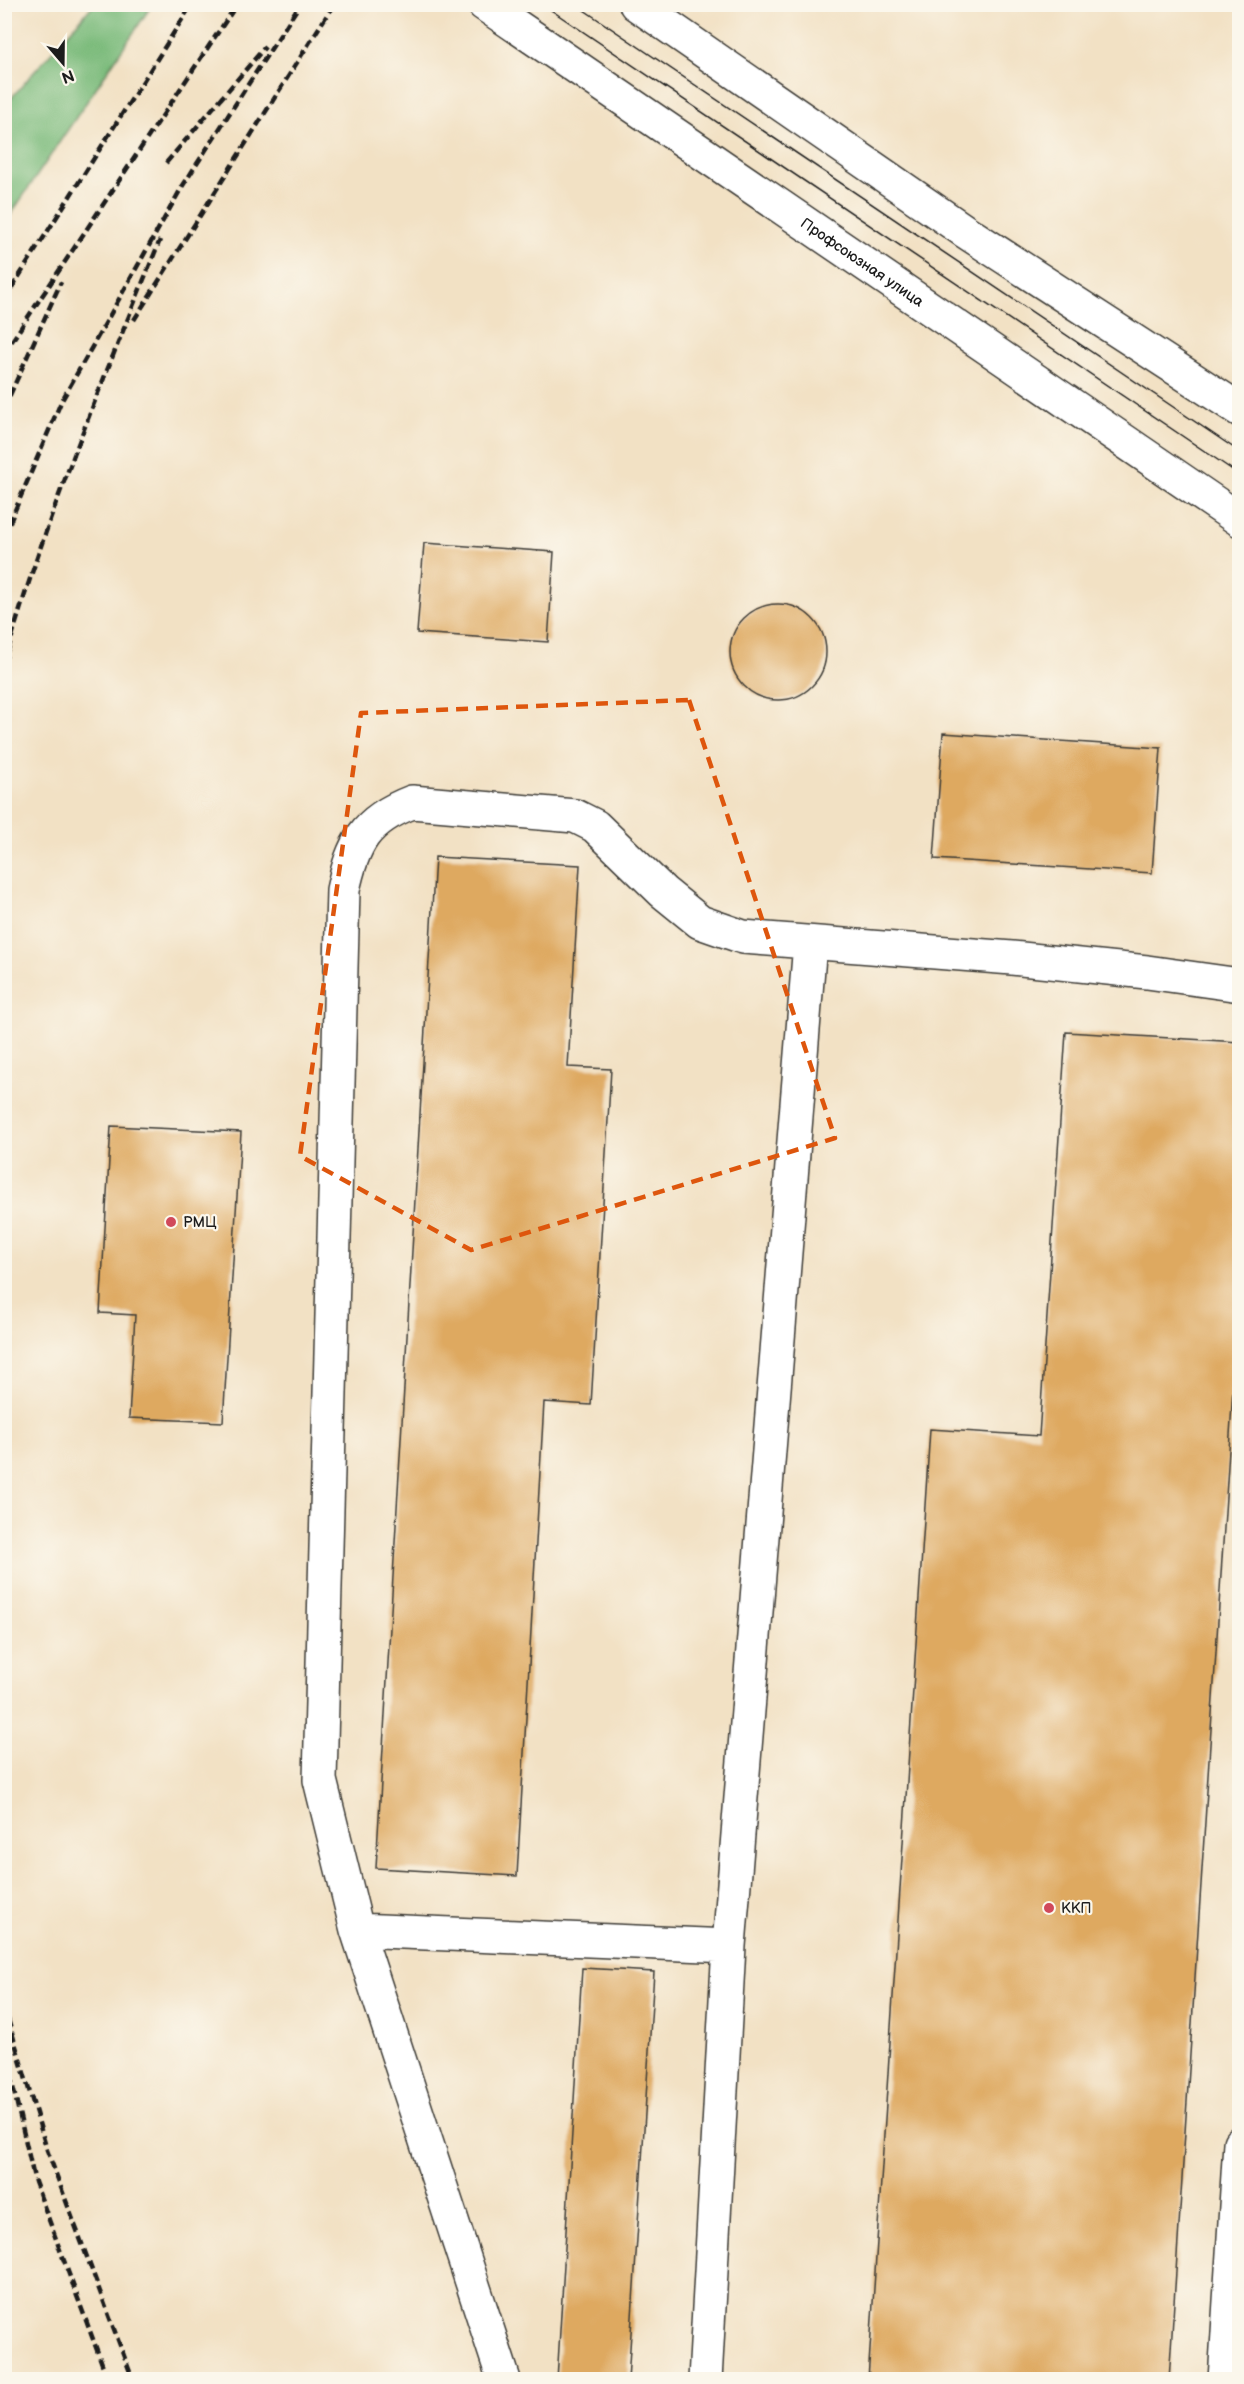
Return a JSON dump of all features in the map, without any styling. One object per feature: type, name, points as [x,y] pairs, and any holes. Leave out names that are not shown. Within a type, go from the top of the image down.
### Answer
[{"type":"main road","name":"Профсоюзная улица","points":[[484,4],[921,305],[1239,520]]},
{"type":"main road","points":[[636,4],[966,232],[1239,410]]},
{"type":"main road","points":[[504,2379],[357,1930],[320,1780],[343,891],[349,862],[364,832],[387,812],[412,802],[575,816],[596,826],[663,892],[700,922],[743,937],[1023,959],[1147,972],[1239,985]]},
{"type":"main road","points":[[705,2379],[729,1946],[810,943]]},
{"type":"main road","points":[[357,1930],[729,1946]]},
{"type":"main road","points":[[1225,2379],[1239,2143]]},
{"type":"highlighted area","points":[[689,700],[835,1138],[471,1250],[300,1156],[361,713]]},
{"type":"green space","points":[[93,5],[152,5],[5,223],[5,105]]},
{"type":"building","points":[[424,543],[554,552],[548,642],[417,633]]},
{"type":"building","points":[[778,604],[796,608],[812,618],[822,634],[826,652],[822,670],[812,686],[796,696],[778,700],[760,696],[744,686],[734,670],[730,652],[734,634],[744,618],[760,608]]},
{"type":"building","points":[[943,733],[1161,748],[1152,873],[934,859]]},
{"type":"building","points":[[435,857],[580,865],[568,1067],[611,1069],[591,1405],[544,1402],[517,1876],[376,1868]]},
{"type":"building","name":"ККП","points":[[1066,1032],[1240,1042],[1240,1280],[1169,2380],[868,2380],[930,1429],[1039,1436]]},
{"type":"building","name":"РМЦ","points":[[111,1126],[241,1132],[223,1422],[129,1418],[135,1315],[100,1313]]},
{"type":"building","points":[[582,1968],[654,1972],[628,2380],[557,2380]]},
{"type":"tram line","points":[[542,4],[1240,475]]},
{"type":"tram line","points":[[575,4],[1240,452]]},
{"type":"railway","points":[[4,300],[192,4]]},
{"type":"railway","points":[[4,353],[237,4]]},
{"type":"railway","points":[[4,536],[61,402],[182,187],[300,4]]},
{"type":"railway","points":[[134,320],[334,4]]},
{"type":"railway","points":[[166,163],[265,47]]},
{"type":"railway","points":[[4,664],[56,503],[160,240]]},
{"type":"railway","points":[[4,408],[61,282]]},
{"type":"railway","points":[[4,2006],[47,2150],[133,2380]]},
{"type":"railway","points":[[4,2048],[35,2182],[108,2380]]},
{"type":"place","name":"РМЦ","points":[[171,1222]]},
{"type":"place","name":"ККП","points":[[1049,1908]]}]
